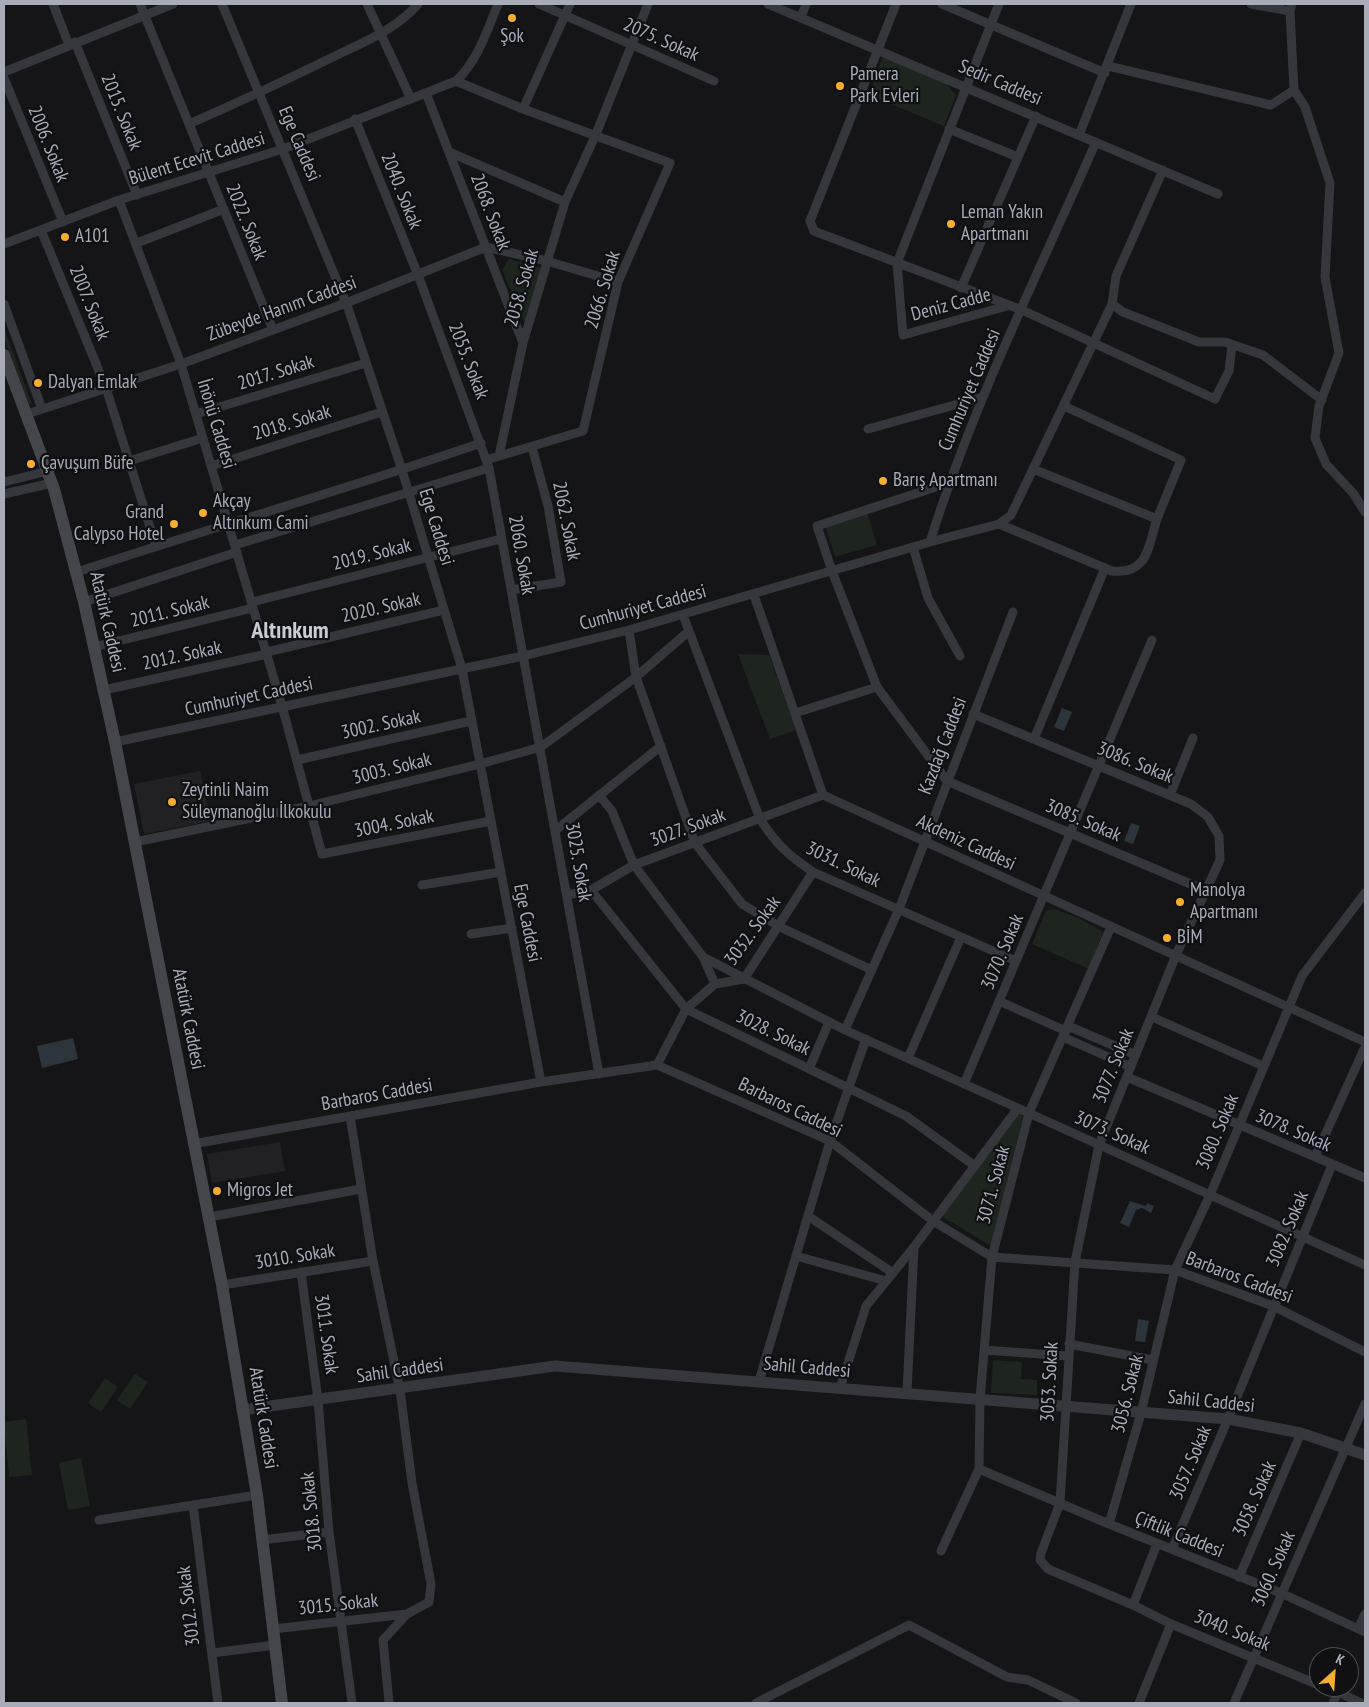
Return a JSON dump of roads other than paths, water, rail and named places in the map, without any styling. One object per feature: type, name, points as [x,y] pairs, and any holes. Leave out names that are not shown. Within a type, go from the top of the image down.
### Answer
[{"type":"main road","name":"Atatürk Caddesi","points":[[4,355],[50,477],[77,572],[115,742],[222,1285],[257,1495],[282,1703]]},
{"type":"street","name":"2015. Sokak","points":[[53,4],[137,195]]},
{"type":"street","name":"2022. Sokak","points":[[140,4],[273,330]]},
{"type":"street","points":[[4,72],[144,14],[173,4]]},
{"type":"street","name":"Ege Caddesi","points":[[222,4],[284,149],[346,304],[402,470],[462,669],[542,1082]]},
{"type":"street","points":[[366,4],[411,99]]},
{"type":"street","points":[[189,124],[260,93],[381,33],[408,16],[418,4]]},
{"type":"street","name":"Bülent Ecevit Caddesi","points":[[4,244],[119,200],[284,149],[355,119],[456,81],[467,71],[477,55],[498,4]]},
{"type":"street","name":"2075. Sokak","points":[[539,4],[714,81]]},
{"type":"street","points":[[522,109],[570,4]]},
{"type":"street","name":"2058. Sokak","points":[[499,456],[523,343],[565,202],[596,134],[630,44],[648,4]]},
{"type":"street","name":"Sedir Caddesi","points":[[768,4],[1218,194]]},
{"type":"street","points":[[801,17],[806,4]]},
{"type":"street","points":[[896,4],[810,221],[814,232],[1007,306],[1022,310],[1215,399],[1229,371],[1232,345]]},
{"type":"street","points":[[942,4],[1106,70],[1271,105],[1294,90]]},
{"type":"street","points":[[897,263],[965,86],[999,4]]},
{"type":"street","points":[[1079,135],[1131,4]]},
{"type":"street","points":[[1251,4],[1291,7],[1294,90],[1305,107],[1330,183],[1325,277],[1339,353],[1322,400],[1315,438],[1326,464],[1353,493],[1365,512]]},
{"type":"street","name":"2006. Sokak","points":[[4,78],[63,222]]},
{"type":"street","points":[[456,81],[522,109],[596,134]]},
{"type":"street","name":"2068. Sokak","points":[[426,93],[523,343]]},
{"type":"street","points":[[960,288],[1036,116]]},
{"type":"street","name":"2040. Sokak","points":[[355,119],[418,274]]},
{"type":"street","points":[[949,129],[1018,157]]},
{"type":"street","name":"2066. Sokak","points":[[532,447],[583,431],[618,282],[670,163],[596,134]]},
{"type":"street","name":"Cumhuriyet Caddesi","points":[[115,742],[523,656],[683,615],[930,542],[948,483],[983,396],[1096,142]]},
{"type":"street","points":[[449,152],[565,202]]},
{"type":"street","points":[[930,542],[999,524],[1011,515],[1112,304],[1116,276],[1163,170]]},
{"type":"street","name":"İnönü Caddesi","points":[[119,200],[137,243],[181,364],[267,653],[310,806]]},
{"type":"street","points":[[137,243],[224,209]]},
{"type":"street","name":"2007. Sokak","points":[[41,230],[106,388],[156,546]]},
{"type":"street","points":[[486,246],[547,260],[618,282]]},
{"type":"street","name":"Zübeyde Hanım Caddesi","points":[[27,414],[181,364],[346,304],[486,246]]},
{"type":"street","name":"Deniz Cadde","points":[[897,263],[902,335],[1007,306]]},
{"type":"street","name":"2055. Sokak","points":[[418,274],[488,464]]},
{"type":"street","points":[[4,304],[42,409]]},
{"type":"street","points":[[1112,304],[1124,312],[1199,342],[1225,342],[1264,355],[1322,400]]},
{"type":"street","name":"2017. Sokak","points":[[196,414],[366,363]]},
{"type":"street","points":[[868,429],[983,396]]},
{"type":"street","points":[[999,524],[1105,568],[1126,572],[1138,567],[1145,558],[1157,519],[1181,460],[1064,406]]},
{"type":"street","name":"2018. Sokak","points":[[211,466],[382,412]]},
{"type":"street","points":[[129,461],[203,438]]},
{"type":"street","points":[[77,572],[228,522],[402,470],[481,443]]},
{"type":"street","points":[[84,602],[236,549],[409,493],[488,464],[499,456],[532,447]]},
{"type":"street","name":"2062. Sokak","points":[[510,590],[561,582],[548,506],[532,447]]},
{"type":"street","name":"2060. Sokak","points":[[488,464],[523,656]]},
{"type":"street","points":[[1033,469],[1157,519]]},
{"type":"street","points":[[4,482],[50,477]]},
{"type":"street","points":[[4,494],[50,477]]},
{"type":"street","points":[[947,781],[877,688],[832,572],[818,526],[948,483]]},
{"type":"street","name":"2019. Sokak","points":[[252,605],[501,539]]},
{"type":"street","points":[[913,547],[928,598],[960,656]]},
{"type":"street","points":[[1034,739],[1105,568]]},
{"type":"street","points":[[754,595],[823,795]]},
{"type":"street","name":"2011. Sokak","points":[[94,647],[252,605]]},
{"type":"street","name":"2020. Sokak","points":[[267,653],[444,610]]},
{"type":"street","name":"Kazdağ Caddesi","points":[[845,1030],[898,909],[1013,612]]},
{"type":"street","name":"3031. Sokak","points":[[683,615],[760,818],[772,838],[786,854],[813,872],[1016,961]]},
{"type":"street","points":[[628,630],[636,677],[695,843],[742,904],[780,926],[872,970]]},
{"type":"street","name":"3003. Sokak","points":[[135,842],[310,806],[541,747],[636,677],[689,631]]},
{"type":"street","name":"3070. Sokak","points":[[964,1084],[1152,640]]},
{"type":"street","name":"2012. Sokak","points":[[104,690],[267,653]]},
{"type":"street","name":"3025. Sokak","points":[[523,656],[568,895],[598,1074]]},
{"type":"street","points":[[795,714],[877,688]]},
{"type":"street","name":"3086. Sokak","points":[[973,714],[1191,804],[1208,817],[1218,836],[1220,860],[1207,891]]},
{"type":"street","name":"3002. Sokak","points":[[297,760],[471,721]]},
{"type":"street","points":[[1170,795],[1193,738]]},
{"type":"street","points":[[556,830],[661,746]]},
{"type":"street","name":"3085. Sokak","points":[[947,781],[1207,891]]},
{"type":"street","points":[[599,795],[612,811],[634,865],[703,957],[715,984]]},
{"type":"street","name":"3027. Sokak","points":[[568,895],[591,890],[634,865],[823,795]]},
{"type":"street","name":"Akdeniz Caddesi","points":[[823,795],[1365,1042]]},
{"type":"street","name":"3004. Sokak","points":[[310,806],[322,854],[491,821]]},
{"type":"street","points":[[422,885],[501,872]]},
{"type":"street","name":"3032. Sokak","points":[[657,1065],[686,1008],[715,984],[744,978],[780,926],[813,872]]},
{"type":"street","name":"3028. Sokak","points":[[591,890],[686,1008],[906,1116],[975,1166]]},
{"type":"street","name":"3077. Sokak","points":[[1075,1262],[1099,1145],[1176,956],[1207,891]]},
{"type":"street","name":"3080. Sokak","points":[[1175,1270],[1210,1195],[1302,976],[1365,893]]},
{"type":"street","name":"3071. Sokak","points":[[980,1468],[980,1399],[992,1256],[1029,1113],[1111,927]]},
{"type":"street","points":[[472,934],[512,928]]},
{"type":"street","points":[[908,1058],[961,937]]},
{"type":"street","name":"3073. Sokak","points":[[703,957],[845,1030],[1365,1265]]},
{"type":"street","points":[[999,1001],[1066,1031],[1132,1067]]},
{"type":"street","points":[[1152,1016],[1263,1066]]},
{"type":"street","points":[[809,1069],[828,1022]]},
{"type":"street","points":[[1066,1031],[1136,1055]]},
{"type":"street","points":[[759,1381],[830,1141],[847,1088],[866,1039]]},
{"type":"street","points":[[1315,1158],[1365,1047]]},
{"type":"street","name":"Barbaros Caddesi","points":[[193,1144],[542,1082],[657,1065],[830,1141],[933,1221],[992,1256],[1175,1270],[1273,1306],[1365,1352]]},
{"type":"street","name":"3078. Sokak","points":[[1127,1077],[1238,1126],[1365,1178]]},
{"type":"street","points":[[840,1388],[866,1306],[914,1247],[1018,1108]]},
{"type":"street","points":[[350,1116],[373,1261],[400,1390],[412,1483],[431,1584],[429,1602],[406,1614],[383,1640],[389,1703]]},
{"type":"street","name":"3082. Sokak","points":[[1273,1306],[1332,1165]]},
{"type":"street","points":[[209,1217],[361,1189]]},
{"type":"street","points":[[808,1216],[893,1274]]},
{"type":"street","points":[[907,1392],[914,1247]]},
{"type":"street","points":[[796,1256],[886,1281]]},
{"type":"street","name":"3010. Sokak","points":[[222,1285],[373,1261]]},
{"type":"street","name":"3053. Sokak","points":[[1075,1262],[1060,1503],[1041,1552],[1040,1560],[1044,1566],[1133,1605]]},
{"type":"street","name":"3056. Sokak","points":[[1109,1524],[1141,1413],[1175,1270]]},
{"type":"street","name":"3011. Sokak","points":[[301,1272],[318,1400]]},
{"type":"street","name":"3057. Sokak","points":[[1172,1550],[1228,1419],[1273,1306]]},
{"type":"street","points":[[1069,1344],[1153,1360]]},
{"type":"street","points":[[984,1350],[1068,1356]]},
{"type":"street","name":"Sahil Caddesi","points":[[242,1410],[400,1390],[555,1366],[907,1392],[1065,1407],[1228,1419],[1301,1433],[1365,1455]]},
{"type":"street","name":"3018. Sokak","points":[[318,1400],[329,1532],[352,1703]]},
{"type":"street","name":"3060. Sokak","points":[[1234,1703],[1365,1404]]},
{"type":"street","name":"3058. Sokak","points":[[1239,1577],[1301,1433]]},
{"type":"street","points":[[942,1550],[980,1468]]},
{"type":"street","name":"Çiftlik Caddesi","points":[[980,1468],[1157,1544],[1281,1593],[1362,1630]]},
{"type":"street","points":[[99,1520],[257,1495]]},
{"type":"street","name":"3012. Sokak","points":[[193,1504],[218,1703]]},
{"type":"street","points":[[262,1540],[329,1532]]},
{"type":"street","points":[[1133,1605],[1157,1544]]},
{"type":"street","name":"3040. Sokak","points":[[1133,1605],[1171,1624],[1309,1680]]},
{"type":"street","name":"3015. Sokak","points":[[273,1629],[406,1614]]},
{"type":"street","points":[[1362,1630],[1365,1614]]},
{"type":"street","points":[[756,1703],[909,1624],[1006,1677],[1028,1680],[1076,1703]]},
{"type":"street","points":[[1139,1703],[1171,1624]]},
{"type":"street","points":[[212,1653],[275,1645]]},
{"type":"street","points":[[1348,1697],[1361,1703]]},
{"type":"place","name":"Şok","points":[[512,18]]},
{"type":"place","name":"Pamera Park Evleri","points":[[840,86]]},
{"type":"place","name":"Leman Yakın Apartmanı","points":[[951,224]]},
{"type":"place","name":"A101","points":[[65,237]]},
{"type":"place","name":"Dalyan Emlak","points":[[38,383]]},
{"type":"place","name":"Çavuşum Büfe","points":[[31,464]]},
{"type":"place","name":"Barış Apartmanı","points":[[883,481]]},
{"type":"place","name":"Akçay Altınkum Cami","points":[[203,513]]},
{"type":"place","name":"Grand Calypso Hotel","points":[[174,524]]},
{"type":"place","name":"Zeytinli Naim Süleymanoğlu İlkokulu","points":[[172,802]]},
{"type":"place","name":"Manolya Apartmanı","points":[[1180,902]]},
{"type":"place","name":"BİM","points":[[1167,938]]},
{"type":"place","name":"Migros Jet","points":[[217,1191]]},
{"type":"district","name":"Altınkum","points":[[290,631]]}]
